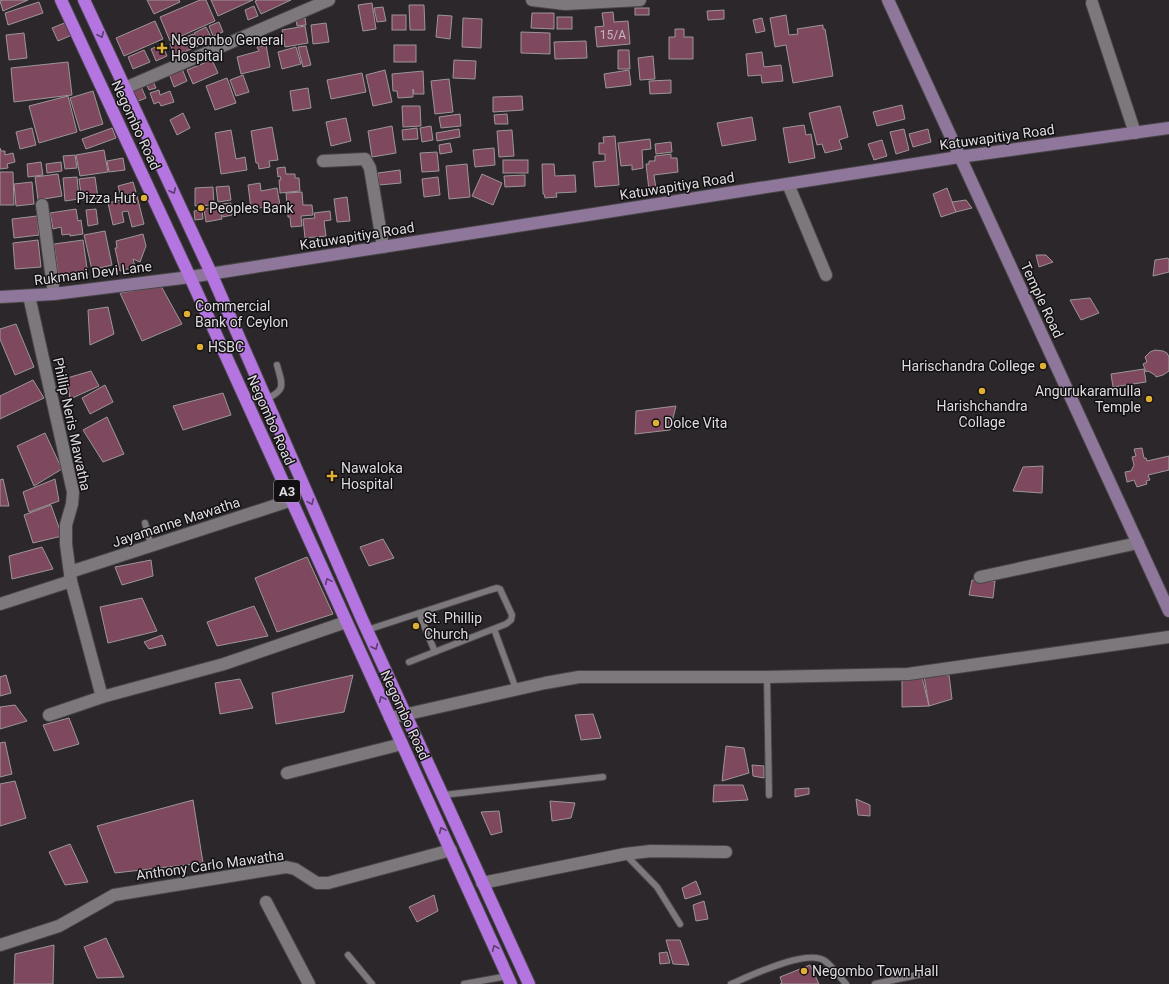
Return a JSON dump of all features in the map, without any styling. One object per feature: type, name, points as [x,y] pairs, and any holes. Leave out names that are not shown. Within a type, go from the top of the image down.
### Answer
[{"type":"highway","name":"Negombo Road","points":[[61,0],[292,500],[509,980]]},
{"type":"highway","name":"Negombo Road","points":[[84,0],[211,273],[367,630],[482,883],[530,984]]},
{"type":"street","points":[[125,88],[329,0]]},
{"type":"street","points":[[532,0],[565,4],[640,0]]},
{"type":"street","name":"Temple Road","points":[[888,0],[1169,611]]},
{"type":"street","points":[[1092,3],[1135,133]]},
{"type":"street","name":"Katuwapitiya Road","points":[[190,277],[959,157],[1169,128]]},
{"type":"street","points":[[323,161],[365,159],[370,168],[383,247]]},
{"type":"street","points":[[788,184],[826,275]]},
{"type":"street","points":[[42,205],[54,294]]},
{"type":"street","name":"Rukmani Devi Lane","points":[[0,297],[54,294],[190,277]]},
{"type":"street","name":"Phillip Neris Mawatha","points":[[29,296],[73,492],[72,504],[66,525],[66,544],[71,576],[102,698]]},
{"type":"street","name":"Jayamanne Mawatha","points":[[0,604],[151,545],[292,500]]},
{"type":"street","points":[[980,577],[1138,543]]},
{"type":"street","points":[[49,715],[102,698],[224,664],[346,622]]},
{"type":"street","points":[[390,718],[545,682],[579,677],[767,677],[908,674],[1169,637]]},
{"type":"street","points":[[287,773],[402,744]]},
{"type":"street","name":"Anthony Carlo Mawatha","points":[[0,945],[59,926],[114,895],[286,867],[295,869],[317,883],[328,883],[450,850]]},
{"type":"street","points":[[482,883],[625,854],[651,851],[726,852]]},
{"type":"street","points":[[266,902],[309,984]]},
{"type":"lane","points":[[266,399],[280,391],[281,386],[277,365]]},
{"type":"lane","points":[[145,523],[151,545]]},
{"type":"lane","points":[[367,630],[497,588],[500,589],[512,615],[511,620],[494,629],[409,662]]},
{"type":"lane","points":[[419,613],[434,652]]},
{"type":"lane","points":[[494,629],[516,689]]},
{"type":"lane","points":[[767,677],[769,795]]},
{"type":"lane","points":[[443,795],[603,778]]},
{"type":"lane","points":[[625,854],[657,887],[680,924]]},
{"type":"lane","points":[[348,955],[372,984]]},
{"type":"lane","points":[[731,984],[790,960],[810,958],[824,960],[846,984]]},
{"type":"lane","points":[[875,984],[927,973]]},
{"type":"lane","points":[[464,984],[509,980]]},
{"type":"building","points":[[28,0],[3,11],[0,1]]},
{"type":"building","points":[[147,0],[179,0],[180,2],[154,14]]},
{"type":"building","points":[[200,0],[206,0],[215,21],[170,41],[160,17]]},
{"type":"building","points":[[211,0],[253,0],[218,16]]},
{"type":"building","points":[[291,0],[261,14],[255,1]]},
{"type":"building","points":[[39,2],[43,13],[8,25],[5,13]]},
{"type":"building","points":[[372,3],[376,29],[363,31],[358,5]]},
{"type":"building","points":[[409,5],[424,5],[425,30],[410,30]]},
{"type":"building","points":[[254,6],[258,16],[248,20],[245,10]]},
{"type":"building","points":[[383,7],[386,21],[377,22],[374,8]]},
{"type":"building","points":[[635,8],[649,8],[649,15],[635,15]]},
{"type":"building","points":[[724,10],[724,19],[708,20],[707,11]]},
{"type":"building","points":[[613,12],[614,22],[628,21],[630,44],[597,47],[595,27],[604,26],[602,13]]},
{"type":"building","points":[[532,13],[554,13],[554,29],[531,28]]},
{"type":"building","points":[[392,15],[406,15],[406,30],[392,30]]},
{"type":"building","points":[[438,15],[452,16],[450,39],[436,37]]},
{"type":"building","points":[[786,15],[789,35],[798,34],[797,29],[823,25],[833,76],[793,83],[786,45],[775,47],[770,18]]},
{"type":"building","points":[[557,17],[572,17],[572,29],[557,29]]},
{"type":"building","points":[[305,18],[306,25],[297,26],[296,19]]},
{"type":"building","points":[[463,18],[482,19],[481,48],[462,47]]},
{"type":"building","points":[[762,18],[765,31],[756,33],[753,20]]},
{"type":"building","points":[[155,21],[163,39],[124,56],[116,38]]},
{"type":"building","points":[[67,22],[72,35],[58,41],[52,28]]},
{"type":"building","points":[[219,22],[223,32],[213,36],[209,26]]},
{"type":"building","points":[[326,23],[329,42],[313,44],[311,25]]},
{"type":"building","points":[[305,26],[308,43],[285,47],[282,30]]},
{"type":"building","points":[[206,27],[211,37],[199,43],[194,33]]},
{"type":"building","points":[[675,29],[684,29],[684,37],[693,37],[693,59],[669,59],[669,37],[675,37]]},
{"type":"building","points":[[521,32],[550,33],[550,54],[521,53]]},
{"type":"building","points":[[24,33],[27,58],[9,60],[6,35]]},
{"type":"building","points":[[193,34],[198,46],[175,56],[170,44]]},
{"type":"building","points":[[586,41],[587,58],[555,59],[554,42]]},
{"type":"building","points":[[162,44],[167,56],[156,61],[151,49]]},
{"type":"building","points":[[266,45],[270,67],[241,74],[237,57],[259,51],[257,47]]},
{"type":"building","points":[[394,45],[416,45],[416,62],[394,62]]},
{"type":"building","points":[[306,46],[311,65],[303,67],[298,47]]},
{"type":"building","points":[[296,47],[301,64],[282,69],[278,52]]},
{"type":"building","points":[[144,50],[150,62],[133,69],[128,57]]},
{"type":"building","points":[[618,50],[629,50],[630,69],[618,69]]},
{"type":"building","points":[[762,52],[764,67],[781,65],[783,81],[762,83],[761,75],[748,76],[746,54]]},
{"type":"building","points":[[653,56],[655,79],[640,80],[638,58]]},
{"type":"building","points":[[212,60],[218,73],[193,84],[187,70]]},
{"type":"building","points":[[454,60],[476,61],[475,79],[453,78]]},
{"type":"building","points":[[68,62],[72,95],[14,102],[11,68]]},
{"type":"building","points":[[181,66],[187,81],[174,87],[168,71]]},
{"type":"building","points":[[385,70],[392,102],[373,106],[366,75]]},
{"type":"building","points":[[629,70],[631,85],[606,88],[604,74]]},
{"type":"building","points":[[423,71],[424,94],[414,94],[413,89],[413,97],[398,98],[397,91],[393,91],[392,74]]},
{"type":"building","points":[[362,73],[366,92],[331,99],[327,80]]},
{"type":"building","points":[[243,75],[249,92],[236,96],[230,80]]},
{"type":"building","points":[[227,78],[236,103],[215,110],[206,86]]},
{"type":"building","points":[[152,79],[156,88],[149,90],[145,81]]},
{"type":"building","points":[[449,79],[453,112],[435,114],[431,81]]},
{"type":"building","points":[[671,80],[671,93],[650,94],[649,81]]},
{"type":"building","points":[[140,84],[146,98],[136,102],[130,88]]},
{"type":"building","points":[[308,88],[311,108],[293,111],[290,91]]},
{"type":"building","points":[[159,90],[160,95],[170,91],[174,102],[161,106],[159,102],[154,104],[150,93]]},
{"type":"building","points":[[93,91],[103,124],[80,131],[70,98]]},
{"type":"building","points":[[68,96],[77,132],[39,143],[29,106]]},
{"type":"building","points":[[522,96],[523,110],[493,112],[493,97]]},
{"type":"building","points":[[902,105],[905,119],[877,126],[873,112]]},
{"type":"building","points":[[402,106],[420,106],[421,126],[403,127]]},
{"type":"building","points":[[840,106],[848,137],[839,140],[842,149],[825,153],[822,144],[817,145],[809,113]]},
{"type":"building","points":[[183,113],[190,128],[177,135],[170,120]]},
{"type":"building","points":[[460,114],[461,126],[441,128],[439,117]]},
{"type":"building","points":[[507,114],[508,124],[495,124],[494,115]]},
{"type":"building","points":[[752,117],[756,140],[722,146],[717,123]]},
{"type":"building","points":[[346,118],[351,141],[331,146],[326,122]]},
{"type":"building","points":[[804,125],[806,135],[811,134],[815,158],[789,163],[783,128]]},
{"type":"building","points":[[392,126],[396,153],[372,157],[368,131]]},
{"type":"building","points":[[431,126],[433,140],[422,142],[420,128]]},
{"type":"building","points":[[272,127],[278,160],[269,161],[270,167],[259,169],[258,163],[256,163],[251,131]]},
{"type":"building","points":[[32,128],[36,145],[20,149],[16,132]]},
{"type":"building","points":[[112,128],[116,138],[86,149],[82,139]]},
{"type":"building","points":[[417,128],[418,139],[403,140],[402,130]]},
{"type":"building","points":[[459,129],[460,137],[437,141],[436,133]]},
{"type":"building","points":[[904,129],[909,150],[896,154],[890,132]]},
{"type":"building","points":[[928,129],[931,142],[913,147],[909,134]]},
{"type":"building","points":[[231,130],[236,159],[245,157],[247,170],[221,174],[215,133]]},
{"type":"building","points":[[512,130],[514,156],[499,157],[497,131]]},
{"type":"building","points":[[615,136],[619,185],[595,187],[593,162],[605,161],[605,154],[599,154],[599,143],[604,143],[603,137]]},
{"type":"building","points":[[650,139],[651,149],[642,150],[643,168],[632,170],[632,165],[621,166],[618,143]]},
{"type":"building","points":[[882,140],[887,156],[874,160],[868,144]]},
{"type":"building","points":[[671,142],[672,152],[656,154],[655,144]]},
{"type":"building","points":[[450,143],[452,152],[440,154],[439,145]]},
{"type":"building","points":[[0,148],[1,151],[5,151],[5,155],[13,153],[15,162],[7,164],[8,168],[0,169]]},
{"type":"building","points":[[494,148],[495,165],[475,167],[473,150]]},
{"type":"building","points":[[104,150],[108,172],[80,176],[76,155]]},
{"type":"building","points":[[437,152],[439,171],[422,172],[420,153]]},
{"type":"building","points":[[671,154],[671,158],[677,158],[678,172],[654,175],[656,189],[649,190],[646,164],[649,164],[649,161],[655,161],[655,156]]},
{"type":"building","points":[[75,155],[77,168],[65,169],[63,156]]},
{"type":"building","points":[[123,158],[125,170],[109,172],[107,161]]},
{"type":"building","points":[[503,160],[528,160],[528,173],[503,173]]},
{"type":"building","points":[[41,162],[43,175],[28,177],[27,164]]},
{"type":"building","points":[[61,162],[62,171],[47,173],[46,164]]},
{"type":"building","points":[[467,164],[470,197],[449,199],[446,166]]},
{"type":"building","points":[[542,164],[554,164],[555,176],[575,175],[576,192],[556,193],[557,197],[545,198],[543,194]]},
{"type":"building","points":[[285,167],[286,174],[295,174],[295,178],[299,178],[300,191],[280,193],[279,180],[281,180],[280,176],[278,177],[277,168]]},
{"type":"building","points":[[400,170],[401,183],[379,185],[378,173]]},
{"type":"building","points":[[0,172],[13,172],[14,205],[0,205]]},
{"type":"building","points":[[58,174],[62,196],[38,200],[35,177]]},
{"type":"building","points":[[482,174],[502,183],[493,205],[472,196]]},
{"type":"building","points":[[525,175],[525,186],[505,187],[504,176]]},
{"type":"building","points":[[77,177],[79,199],[65,201],[63,178]]},
{"type":"building","points":[[95,177],[98,198],[82,200],[79,179]]},
{"type":"building","points":[[438,177],[440,195],[424,197],[422,179]]},
{"type":"building","points":[[32,182],[34,204],[16,206],[14,184]]},
{"type":"building","points":[[133,182],[136,192],[121,197],[118,186]]},
{"type":"building","points":[[260,183],[261,191],[277,188],[280,205],[251,209],[248,185]]},
{"type":"building","points":[[229,186],[231,200],[218,202],[216,187]]},
{"type":"building","points":[[213,187],[214,205],[195,206],[195,188]]},
{"type":"building","points":[[947,188],[956,212],[941,217],[933,194]]},
{"type":"building","points":[[302,192],[303,205],[312,205],[313,215],[301,216],[302,226],[291,227],[290,217],[288,217],[286,193]]},
{"type":"building","points":[[137,196],[144,224],[132,227],[128,211],[122,212],[124,222],[113,225],[108,203]]},
{"type":"building","points":[[347,197],[350,221],[337,222],[334,199]]},
{"type":"building","points":[[966,200],[972,208],[956,212],[952,202]]},
{"type":"building","points":[[231,203],[232,215],[223,217],[222,204]]},
{"type":"building","points":[[220,206],[222,219],[206,222],[204,209]]},
{"type":"building","points":[[76,209],[78,221],[81,220],[83,234],[70,236],[70,234],[62,235],[61,227],[53,229],[50,213]]},
{"type":"building","points":[[96,209],[98,224],[88,226],[86,210]]},
{"type":"building","points":[[202,210],[203,219],[195,220],[194,211]]},
{"type":"building","points":[[330,211],[331,220],[324,221],[326,236],[305,238],[303,219],[315,218],[314,213]]},
{"type":"building","points":[[37,216],[39,235],[14,238],[12,219]]},
{"type":"building","points":[[105,231],[112,265],[92,270],[84,235]]},
{"type":"building","points":[[143,234],[146,246],[140,262],[133,259],[135,267],[120,271],[115,248],[117,248],[116,241]]},
{"type":"building","points":[[38,240],[41,267],[15,269],[13,243]]},
{"type":"building","points":[[83,240],[88,275],[59,280],[54,244]]},
{"type":"building","points":[[1036,255],[1046,255],[1053,262],[1039,267]]},
{"type":"building","points":[[1168,258],[1169,272],[1153,276],[1155,260]]},
{"type":"building","points":[[161,286],[182,324],[142,341],[120,293]]},
{"type":"building","points":[[1090,298],[1099,313],[1081,320],[1070,300]]},
{"type":"building","points":[[108,307],[114,334],[90,345],[88,310]]},
{"type":"building","points":[[16,324],[34,367],[15,375],[0,339],[0,329]]},
{"type":"building","points":[[1155,350],[1167,353],[1169,357],[1169,371],[1156,377],[1148,371],[1146,372],[1143,364],[1147,362],[1145,357],[1150,352]]},
{"type":"building","points":[[1144,369],[1146,382],[1113,387],[1111,374]]},
{"type":"building","points":[[91,371],[99,386],[70,399],[67,378]]},
{"type":"building","points":[[33,380],[44,398],[0,419],[0,396]]},
{"type":"building","points":[[105,385],[113,402],[90,414],[82,398]]},
{"type":"building","points":[[223,393],[231,415],[183,430],[173,406]]},
{"type":"building","points":[[676,406],[670,430],[635,434],[636,411]]},
{"type":"building","points":[[107,417],[124,454],[103,462],[83,430]]},
{"type":"building","points":[[45,433],[62,469],[34,486],[17,446]]},
{"type":"building","points":[[1142,448],[1144,458],[1146,458],[1147,461],[1169,456],[1169,470],[1148,475],[1150,480],[1146,481],[1147,484],[1137,487],[1134,480],[1127,482],[1125,472],[1131,471],[1134,465],[1132,457],[1136,456],[1134,449]]},
{"type":"building","points":[[1043,466],[1042,493],[1013,491],[1023,467]]},
{"type":"building","points":[[3,479],[9,506],[0,506],[0,480]]},
{"type":"building","points":[[55,479],[59,501],[29,512],[23,492]]},
{"type":"building","points":[[51,505],[62,536],[33,543],[24,515]]},
{"type":"building","points":[[383,539],[394,558],[369,566],[360,547]]},
{"type":"building","points":[[42,547],[53,569],[12,579],[9,556]]},
{"type":"building","points":[[307,557],[333,614],[277,632],[255,578]]},
{"type":"building","points":[[151,560],[153,576],[122,585],[115,567]]},
{"type":"building","points":[[972,580],[995,581],[993,598],[969,595]]},
{"type":"building","points":[[142,598],[157,631],[108,643],[100,607]]},
{"type":"building","points":[[254,606],[268,636],[217,646],[207,622]]},
{"type":"building","points":[[162,635],[166,645],[149,649],[144,642]]},
{"type":"building","points":[[6,675],[11,693],[0,696],[0,677]]},
{"type":"building","points":[[353,675],[344,712],[276,724],[272,693]]},
{"type":"building","points":[[949,675],[952,699],[929,706],[924,676]]},
{"type":"building","points":[[922,677],[929,706],[902,707],[902,679]]},
{"type":"building","points":[[240,679],[253,708],[220,714],[215,683]]},
{"type":"building","points":[[15,705],[27,721],[0,729],[0,707]]},
{"type":"building","points":[[593,714],[601,738],[581,740],[575,715]]},
{"type":"building","points":[[69,718],[79,744],[54,751],[43,725]]},
{"type":"building","points":[[5,742],[12,774],[0,777],[0,743]]},
{"type":"building","points":[[726,746],[744,748],[749,773],[722,781]]},
{"type":"building","points":[[752,765],[764,766],[764,778],[753,776]]},
{"type":"building","points":[[15,781],[26,818],[0,826],[0,784]]},
{"type":"building","points":[[714,785],[743,785],[748,800],[713,802]]},
{"type":"building","points":[[809,788],[809,794],[795,797],[795,789]]},
{"type":"building","points":[[856,799],[870,805],[870,816],[858,815]]},
{"type":"building","points":[[193,800],[203,863],[115,873],[97,826]]},
{"type":"building","points":[[550,801],[575,803],[571,818],[552,821]]},
{"type":"building","points":[[499,811],[502,832],[491,835],[481,812]]},
{"type":"building","points":[[70,844],[88,882],[65,885],[49,852]]},
{"type":"building","points":[[696,881],[701,894],[685,899],[682,888]]},
{"type":"building","points":[[434,895],[438,911],[417,922],[409,907]]},
{"type":"building","points":[[704,901],[708,919],[696,921],[693,905]]},
{"type":"building","points":[[106,938],[124,977],[97,978],[84,947]]},
{"type":"building","points":[[666,940],[680,940],[689,965],[673,964]]},
{"type":"building","points":[[54,945],[53,984],[14,984],[15,954]]},
{"type":"building","points":[[667,952],[670,963],[660,964],[659,953]]},
{"type":"building","name":"Negombo Town Hall","points":[[810,965],[819,984],[780,984],[782,983],[780,977]]},
{"type":"place","name":"Negombo General Hospital","points":[[162,48]]},
{"type":"place","name":"Pizza Hut","points":[[144,198]]},
{"type":"place","name":"Peoples Bank","points":[[201,208]]},
{"type":"place","name":"Commercial Bank of Ceylon","points":[[187,314]]},
{"type":"place","name":"HSBC","points":[[200,347]]},
{"type":"place","name":"Harischandra College","points":[[1043,366]]},
{"type":"place","name":"Harishchandra Collage","points":[[982,391]]},
{"type":"place","name":"Angurukaramulla Temple","points":[[1149,399]]},
{"type":"place","name":"Dolce Vita","points":[[656,423]]},
{"type":"place","name":"Nawaloka Hospital","points":[[332,476]]},
{"type":"place","name":"St. Phillip Church","points":[[416,626]]},
{"type":"place","name":"Negombo Town Hall","points":[[804,971]]}]
